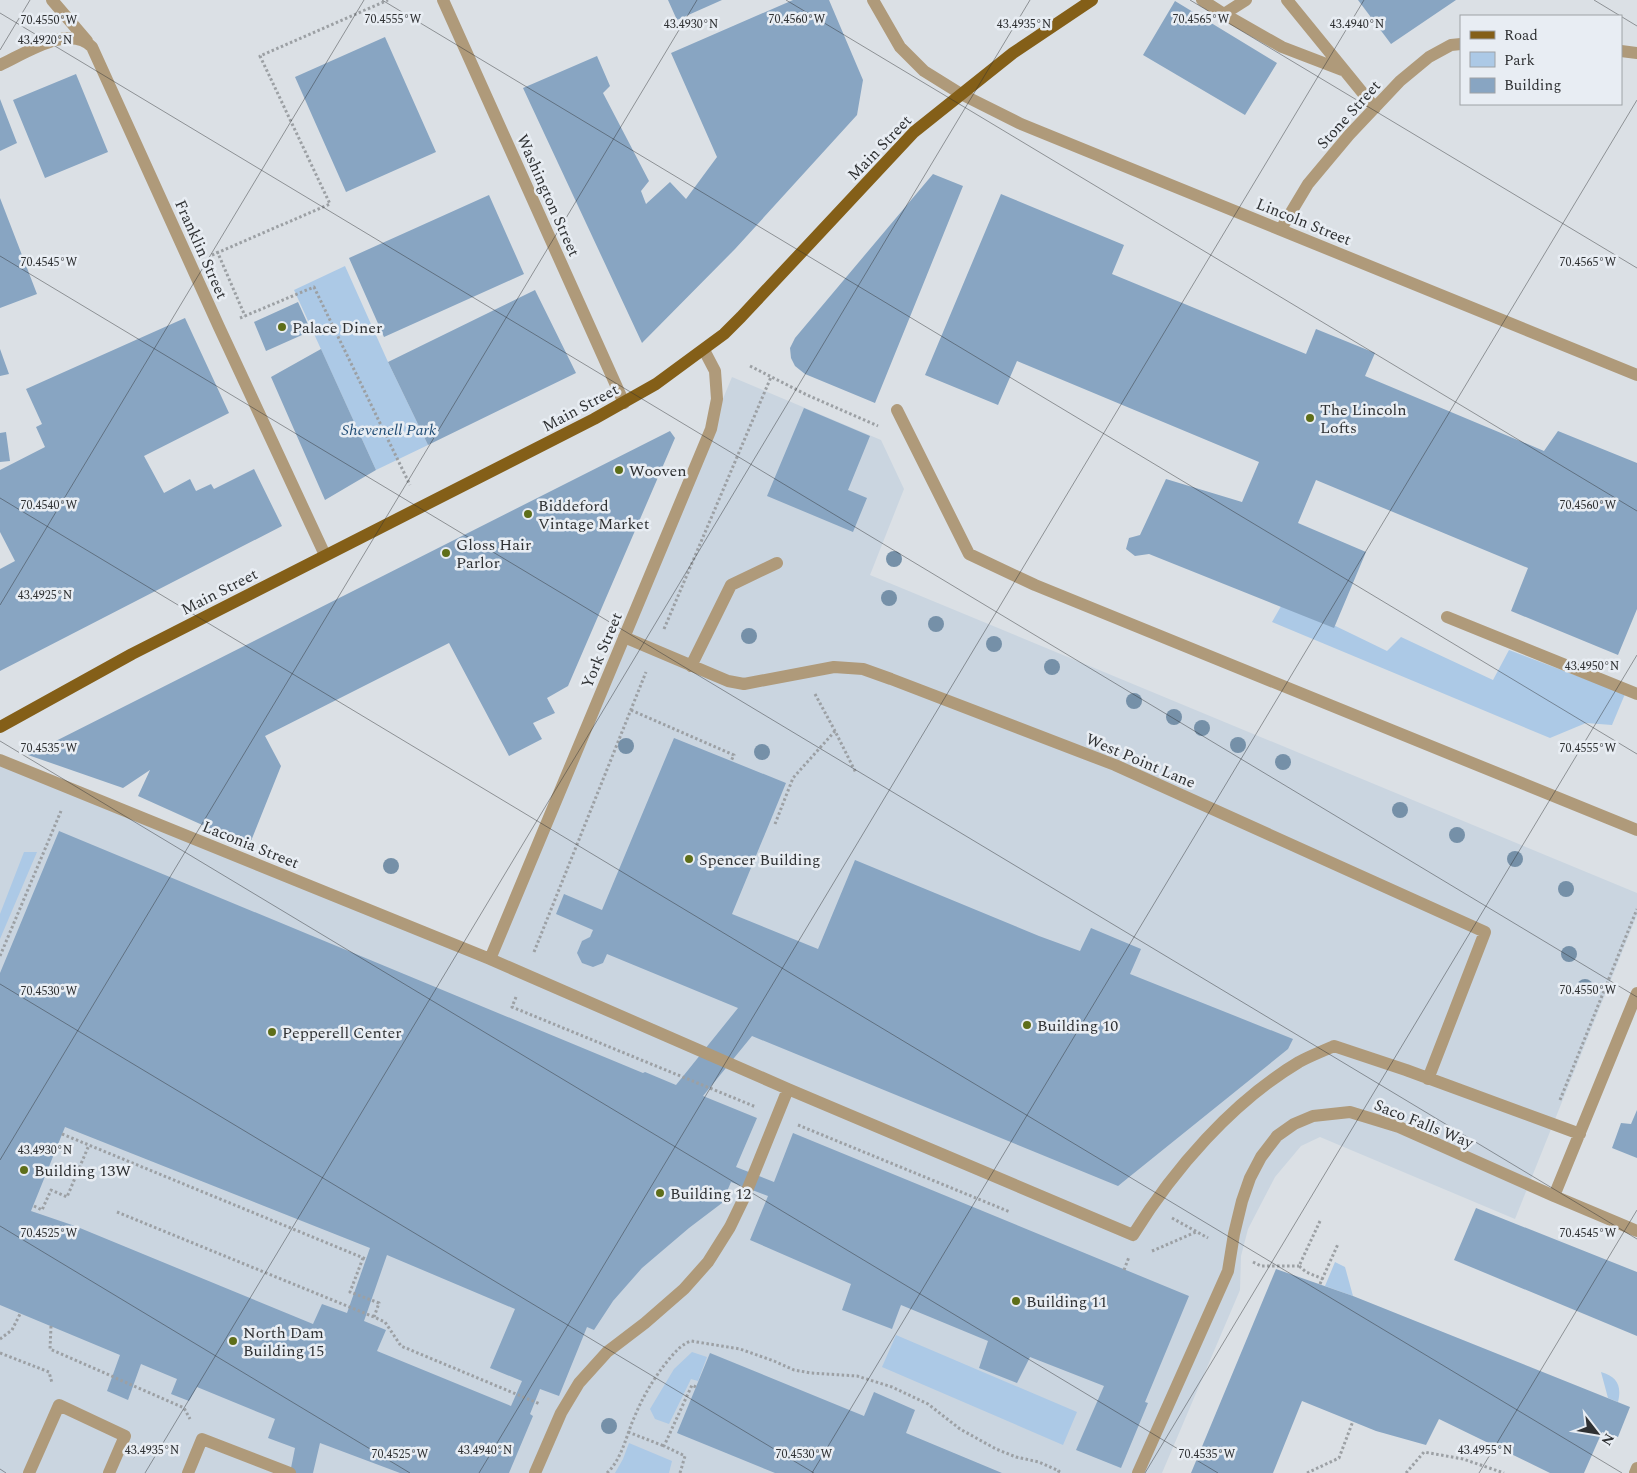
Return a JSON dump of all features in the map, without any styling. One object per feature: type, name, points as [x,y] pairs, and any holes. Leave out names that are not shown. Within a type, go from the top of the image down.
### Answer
[{"type":"main road","name":"Main Street","points":[[0,727],[132,654],[624,403],[656,384],[704,350],[741,317],[914,132],[1013,53],[1092,0]]},
{"type":"street","name":"Franklin Street","points":[[52,0],[98,57],[324,556]]},
{"type":"street","name":"Washington Street","points":[[443,0],[624,403]]},
{"type":"street","name":"Lincoln Street","points":[[873,0],[900,47],[924,71],[961,94],[1021,124],[1637,375]]},
{"type":"street","points":[[1202,0],[1282,47],[1345,70]]},
{"type":"street","points":[[1224,14],[1246,0]]},
{"type":"street","points":[[1287,0],[1375,108]]},
{"type":"street","points":[[0,64],[57,40],[69,37],[87,41]]},
{"type":"street","name":"Stone Street","points":[[1281,229],[1308,184],[1349,135],[1400,81],[1429,57],[1451,45],[1460,44]]},
{"type":"street","points":[[1622,51],[1637,53]]},
{"type":"street","name":"York Street","points":[[490,959],[711,429],[717,399],[715,371],[704,350]]},
{"type":"street","points":[[897,410],[969,554],[1035,586],[1637,830]]},
{"type":"street","points":[[691,666],[731,585],[777,563]]},
{"type":"street","points":[[1447,617],[1637,694]]},
{"type":"street","name":"West Point Lane","points":[[624,637],[728,681],[744,684],[834,667],[863,669],[1115,765],[1485,932],[1428,1078]]},
{"type":"street","name":"Laconia Street","points":[[0,760],[490,959],[788,1089],[1133,1235],[1151,1207]]},
{"type":"street","points":[[1554,1196],[1637,993]]},
{"type":"street","points":[[1151,1207],[1161,1192],[1209,1137],[1248,1099],[1300,1062],[1334,1046],[1428,1078],[1580,1134]]},
{"type":"street","points":[[535,1473],[562,1413],[579,1383],[607,1352],[645,1323],[684,1289],[708,1262],[730,1227],[788,1089]]},
{"type":"street","name":"Saco Falls Way","points":[[1138,1473],[1228,1271],[1242,1201],[1250,1178],[1261,1157],[1277,1136],[1294,1124],[1313,1116],[1350,1112],[1399,1127],[1637,1231]]},
{"type":"street","points":[[29,1473],[59,1405],[125,1436],[109,1473]]},
{"type":"street","points":[[188,1473],[202,1439],[290,1473]]},
{"type":"street","points":[[1635,1473],[1637,1468]]},
{"type":"path","points":[[192,268],[217,251],[330,204],[260,56],[388,0]]},
{"type":"path","points":[[217,251],[245,316]]},
{"type":"path","points":[[219,327],[314,287],[420,507]]},
{"type":"path","points":[[750,366],[806,395],[853,414]]},
{"type":"path","points":[[512,1007],[655,650],[771,377]]},
{"type":"path","points":[[818,698],[856,773]]},
{"type":"path","points":[[631,710],[734,755],[731,761]]},
{"type":"path","points":[[775,824],[793,778],[835,731]]},
{"type":"path","points":[[0,956],[71,789]]},
{"type":"path","points":[[1550,1123],[1637,908]]},
{"type":"path","points":[[62,1134],[364,1259],[350,1292],[379,1303],[374,1317]]},
{"type":"path","points":[[34,1206],[42,1210],[51,1190],[67,1197],[90,1145]]},
{"type":"path","points":[[1151,1207],[1261,1266],[1299,1266],[1306,1272],[1323,1279]]},
{"type":"path","points":[[117,1212],[374,1317],[385,1322],[401,1346],[562,1413]]},
{"type":"path","points":[[1299,1266],[1320,1221]]},
{"type":"path","points":[[1320,1284],[1338,1244]]},
{"type":"path","points":[[0,1339],[12,1330],[20,1314]]},
{"type":"path","points":[[51,1326],[50,1349],[184,1408],[202,1439]]},
{"type":"path","points":[[607,1473],[619,1456],[635,1415],[658,1372],[684,1343],[691,1341],[740,1349],[794,1370],[857,1376],[892,1387],[928,1404],[960,1429],[996,1449],[1016,1457],[1039,1462],[1059,1471],[1058,1473]]},
{"type":"path","points":[[0,1353],[49,1372],[59,1405]]},
{"type":"path","points":[[664,1446],[692,1385],[696,1387]]},
{"type":"path","points":[[1307,1473],[1339,1458],[1353,1421]]},
{"type":"path","points":[[628,1432],[685,1456],[680,1473]]},
{"type":"path","points":[[1406,1473],[1424,1452],[1463,1459],[1504,1473]]},
{"type":"shaded area","points":[[732,377],[881,440],[904,489],[870,575],[1637,893],[1637,915],[1515,1219],[1320,1137],[1301,1146],[1275,1177],[1248,1229],[1241,1256],[1240,1290],[1162,1473],[0,1473],[0,760],[490,959]]},
{"type":"green space","name":"Shevenell Park","points":[[345,266],[428,445],[376,470],[294,290]]},
{"type":"green space","points":[[1284,601],[1387,651],[1401,637],[1493,680],[1509,650],[1625,694],[1612,725],[1586,723],[1550,738],[1272,622]]},
{"type":"green space","points":[[24,852],[37,852],[0,939],[0,914]]},
{"type":"green space","points":[[1335,1262],[1345,1267],[1353,1296],[1325,1286]]},
{"type":"green space","points":[[896,1335],[1077,1412],[1063,1445],[882,1367]]},
{"type":"green space","points":[[692,1352],[707,1357],[698,1381],[691,1379],[669,1424],[655,1419],[650,1409],[674,1369]]},
{"type":"green space","points":[[1601,1372],[1611,1376],[1617,1382],[1619,1386],[1618,1402],[1608,1398]]},
{"type":"green space","points":[[629,1443],[672,1461],[669,1473],[615,1473]]},
{"type":"building","points":[[668,0],[722,0],[677,20]]},
{"type":"building","points":[[793,0],[829,0],[863,80],[857,115],[735,249],[642,343],[523,88],[597,56],[610,86],[603,93],[649,181],[641,191],[646,204],[670,182],[686,199],[717,157],[671,53]]},
{"type":"building","points":[[1358,0],[1456,0],[1391,44]]},
{"type":"building","points":[[1175,1],[1277,63],[1245,115],[1143,55]]},
{"type":"building","points":[[385,37],[436,152],[346,192],[295,77]]},
{"type":"building","points":[[76,74],[108,152],[45,178],[13,100]]},
{"type":"building","points":[[0,99],[17,143],[0,151]]},
{"type":"building","points":[[933,174],[963,186],[875,403],[805,374],[795,366],[791,358],[790,348],[795,338]]},
{"type":"building","name":"The Lincoln Lofts","points":[[1001,194],[1124,245],[1112,274],[1306,354],[1316,329],[1375,353],[1365,376],[1544,451],[1558,431],[1637,463],[1637,609],[1618,655],[1511,611],[1528,568],[1316,480],[1298,523],[1366,552],[1334,628],[1149,554],[1135,556],[1126,549],[1129,538],[1140,535],[1166,479],[1242,502],[1259,462],[1017,361],[998,405],[925,375]]},
{"type":"building","points":[[489,195],[524,274],[384,337],[349,258]]},
{"type":"building","points":[[0,198],[37,294],[0,308]]},
{"type":"building","points":[[535,290],[576,373],[428,445],[388,362]]},
{"type":"building","name":"Palace Diner","points":[[298,302],[311,331],[266,351],[254,322]]},
{"type":"building","points":[[185,318],[229,413],[144,456],[164,493],[190,479],[196,491],[211,484],[214,489],[254,469],[282,526],[0,671],[0,569],[15,561],[0,532],[0,470],[45,447],[36,427],[42,424],[26,389]]},
{"type":"building","points":[[0,349],[9,374],[0,376]]},
{"type":"building","points":[[321,349],[376,470],[325,500],[271,377]]},
{"type":"building","points":[[804,408],[870,436],[848,490],[867,498],[853,532],[767,496]]},
{"type":"building","points":[[670,431],[675,438],[568,686],[547,698],[555,713],[533,723],[542,739],[509,756],[449,643],[265,736],[281,766],[249,846],[138,796],[150,770],[123,788],[28,755]]},
{"type":"building","points":[[6,432],[10,461],[0,462],[0,433]]},
{"type":"building","points":[[674,738],[786,783],[732,914],[818,949],[855,860],[1080,951],[1091,928],[1141,949],[1130,974],[1293,1039],[1288,1049],[1118,1186],[752,1036],[703,1096],[757,1118],[736,1167],[774,1182],[793,1133],[1189,1296],[1145,1402],[1148,1403],[1121,1468],[1076,1450],[1104,1386],[1030,1357],[1017,1383],[979,1368],[988,1341],[901,1305],[892,1329],[842,1310],[851,1284],[750,1240],[768,1196],[731,1182],[722,1203],[642,1268],[613,1301],[594,1330],[587,1327],[559,1396],[540,1389],[530,1414],[533,1416],[509,1473],[400,1473],[320,1443],[313,1473],[290,1473],[295,1448],[268,1438],[275,1419],[197,1387],[189,1401],[171,1394],[177,1379],[141,1364],[128,1400],[107,1391],[120,1355],[0,1305],[0,973],[59,831],[676,1085],[738,1008],[607,954],[603,963],[593,967],[582,963],[577,953],[582,941],[590,937],[593,930],[556,914],[564,894],[602,910]],"holes":[[[65,1127],[370,1248],[347,1313],[322,1304],[313,1324],[75,1226],[31,1211]],[[387,1255],[515,1309],[490,1368],[522,1381],[511,1406],[377,1351],[386,1330],[364,1321]]]},
{"type":"building","points":[[1637,1110],[1637,1158],[1612,1148],[1621,1123],[1631,1124]]},
{"type":"building","points":[[1476,1208],[1637,1272],[1637,1336],[1454,1260]]},
{"type":"building","points":[[1276,1269],[1353,1296],[1630,1407],[1618,1437],[1602,1432],[1584,1473],[1550,1473],[1439,1419],[1426,1445],[1376,1431],[1302,1401],[1273,1473],[1191,1473]]},
{"type":"building","points":[[710,1353],[864,1416],[874,1392],[915,1410],[906,1433],[1002,1473],[775,1473],[677,1433]]},
{"type":"place","name":"Palace Diner","points":[[282,327]]},
{"type":"place","name":"The Lincoln Lofts","points":[[1310,418]]},
{"type":"place","name":"Wooven","points":[[619,470]]},
{"type":"place","name":"Biddeford Vintage Market","points":[[528,514]]},
{"type":"place","name":"Gloss Hair Parlor","points":[[446,553]]},
{"type":"place","name":"Spencer Building","points":[[689,859]]},
{"type":"place","name":"Building 10","points":[[1027,1025]]},
{"type":"place","name":"Pepperell Center","points":[[272,1032]]},
{"type":"place","name":"Building 13W","points":[[24,1170]]},
{"type":"place","name":"Building 12","points":[[660,1193]]},
{"type":"place","name":"Building 11","points":[[1016,1301]]},
{"type":"place","name":"North Dam Building 15","points":[[233,1341]]}]
